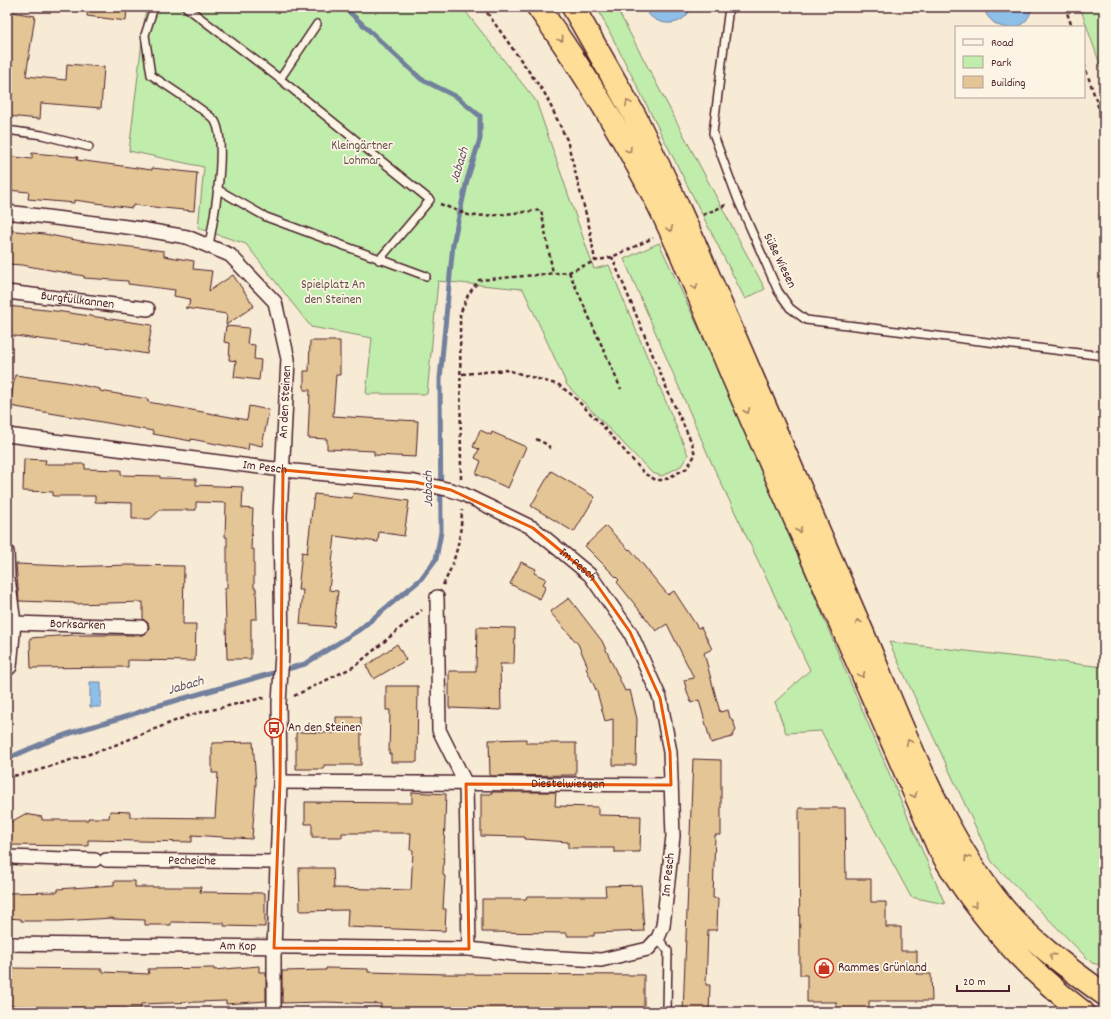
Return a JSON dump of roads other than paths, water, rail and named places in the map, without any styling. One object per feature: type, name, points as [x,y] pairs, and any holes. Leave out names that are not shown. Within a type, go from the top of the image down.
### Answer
[{"type":"highway","points":[[538,7],[570,52],[635,160],[668,204]]},
{"type":"highway","points":[[573,7],[636,118],[668,204],[908,740],[954,838],[974,870],[1012,919],[1055,959],[1101,990]]},
{"type":"highway","points":[[687,246],[735,383],[938,849],[982,914],[1008,944],[1069,1005],[1083,1012]]},
{"type":"street","name":"An den Steinen","points":[[7,212],[135,228],[188,237],[230,255],[275,302],[288,359],[280,516],[282,653],[278,862],[274,948],[274,1012]]},
{"type":"street","name":"Burgfüllkannen","points":[[7,292],[148,309]]},
{"type":"street","name":"Im Pesch","points":[[7,435],[283,470],[415,482],[457,492],[533,528],[590,575],[630,632],[660,698],[670,752],[674,836],[666,908],[663,926],[658,938]]},
{"type":"street","points":[[7,552],[11,622],[10,667],[7,669]]},
{"type":"street","points":[[437,597],[439,730],[466,784],[469,949],[542,957],[601,960],[648,949],[658,938]]},
{"type":"street","name":"Borksarken","points":[[11,622],[141,627]]},
{"type":"street","name":"Diestelwiesgen","points":[[280,782],[671,785]]},
{"type":"street","name":"Pecheiche","points":[[7,858],[278,862]]},
{"type":"street","name":"Am Kop","points":[[7,944],[469,949]]},
{"type":"lane","points":[[154,7],[145,35],[151,75],[215,120],[222,140],[209,245]]},
{"type":"lane","points":[[186,7],[280,79],[430,200],[379,260]]},
{"type":"lane","name":"Süße Wiesen","points":[[728,7],[713,133],[738,200],[778,291],[790,308],[806,320],[1104,356]]},
{"type":"lane","points":[[280,79],[317,24]]},
{"type":"lane","points":[[7,130],[42,136],[89,147]]},
{"type":"lane","points":[[217,189],[266,217],[379,260],[426,276]]},
{"type":"lane","points":[[658,938],[668,951],[667,1012]]},
{"type":"water","points":[[644,7],[691,7],[682,20],[668,23],[654,19],[648,14]]},
{"type":"water","points":[[983,7],[1032,7],[1029,16],[1024,23],[1019,26],[1000,26],[987,16]]},
{"type":"water","points":[[90,682],[101,682],[101,707],[90,707]]},
{"type":"waterway","name":"Jabach","points":[[7,759],[72,733],[153,707],[305,664],[359,630],[420,580],[436,559],[441,532],[440,379],[453,244],[467,180],[480,139],[480,116],[457,97],[421,79],[344,7]]},
{"type":"place","name":"An den Steinen","points":[[274,728]]},
{"type":"place","name":"Rammes Grünland","points":[[824,968]]},
{"type":"park label","name":"Kleingärtner Lohmar","points":[[362,154]]},
{"type":"park label","name":"Spielplatz An den Steinen","points":[[333,292]]}]
